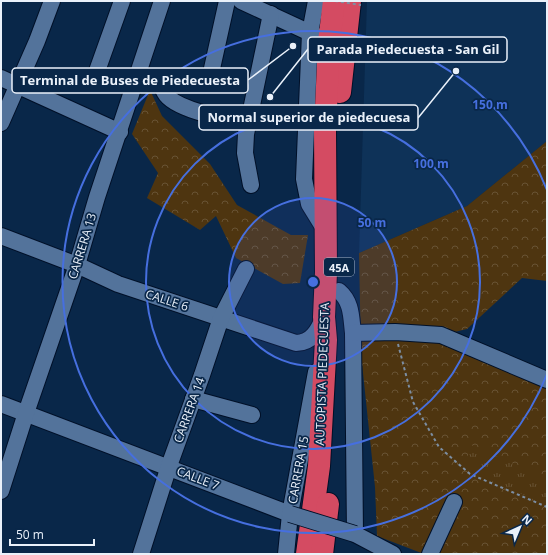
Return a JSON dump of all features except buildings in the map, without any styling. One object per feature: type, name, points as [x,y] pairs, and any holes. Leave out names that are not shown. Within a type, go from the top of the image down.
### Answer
[{"type":"highway","name":"AUTOPISTA PIEDECUESTA","points":[[306,554],[319,466],[326,340],[324,317],[326,230],[325,130],[319,38],[335,1]]},
{"type":"highway","name":"AUTOPISTA PIEDECUESTA","points":[[322,554],[328,506],[339,291],[338,136],[340,91],[356,3]]},
{"type":"street","points":[[1,123],[52,1]]},
{"type":"street","points":[[97,71],[122,1]]},
{"type":"street","name":"CARRERA 13","points":[[1,491],[77,265],[96,196],[120,132],[162,1]]},
{"type":"street","points":[[209,82],[228,1]]},
{"type":"street","points":[[241,1],[319,38]]},
{"type":"street","points":[[316,1],[319,38]]},
{"type":"street","points":[[251,185],[245,153],[248,124],[271,14]]},
{"type":"street","points":[[1,78],[120,132]]},
{"type":"street","points":[[159,79],[165,94],[178,104],[194,111],[248,124]]},
{"type":"street","name":"CALLE 6","points":[[1,236],[77,265],[118,284],[296,343],[303,343],[309,340],[318,331],[324,317]]},
{"type":"street","name":"CARRERA 14","points":[[141,554],[169,466],[194,399],[221,318],[246,269]]},
{"type":"street","points":[[339,291],[346,297],[351,310],[353,333],[355,534]]},
{"type":"street","points":[[353,333],[395,332],[441,335],[547,380]]},
{"type":"street","name":"CARRERA 15","points":[[286,554],[290,514],[319,353],[326,340]]},
{"type":"street","points":[[194,399],[252,415]]},
{"type":"street","name":"CALLE 7","points":[[1,404],[169,466],[290,514],[355,534],[393,554]]},
{"type":"street","points":[[430,554],[454,502]]},
{"type":"path","points":[[335,1],[356,3]]},
{"type":"path","points":[[395,332],[413,402],[439,447],[470,474],[547,506]]},
{"type":"shaded area","points":[[367,1],[547,1],[547,141],[467,206],[359,253]]},
{"type":"green space","points":[[150,90],[162,116],[210,164],[237,205],[291,235],[308,235],[300,283],[283,284],[236,258],[216,216],[200,230],[147,198],[158,173],[132,134]]},
{"type":"green space","points":[[547,141],[547,281],[522,278],[467,329],[442,335],[547,385],[547,554],[424,554],[377,536],[375,487],[361,354],[359,253],[467,206]]},
{"type":"green space","points":[[471,445],[547,479],[547,505],[464,469]]},
{"type":"place","name":"Terminal de Buses de Piedecuesta","points":[[293,46]]},
{"type":"place","name":"Normal superior de piedecuesa","points":[[456,71]]},
{"type":"place","name":"Parada Piedecuesta - San Gil","points":[[270,97]]}]
